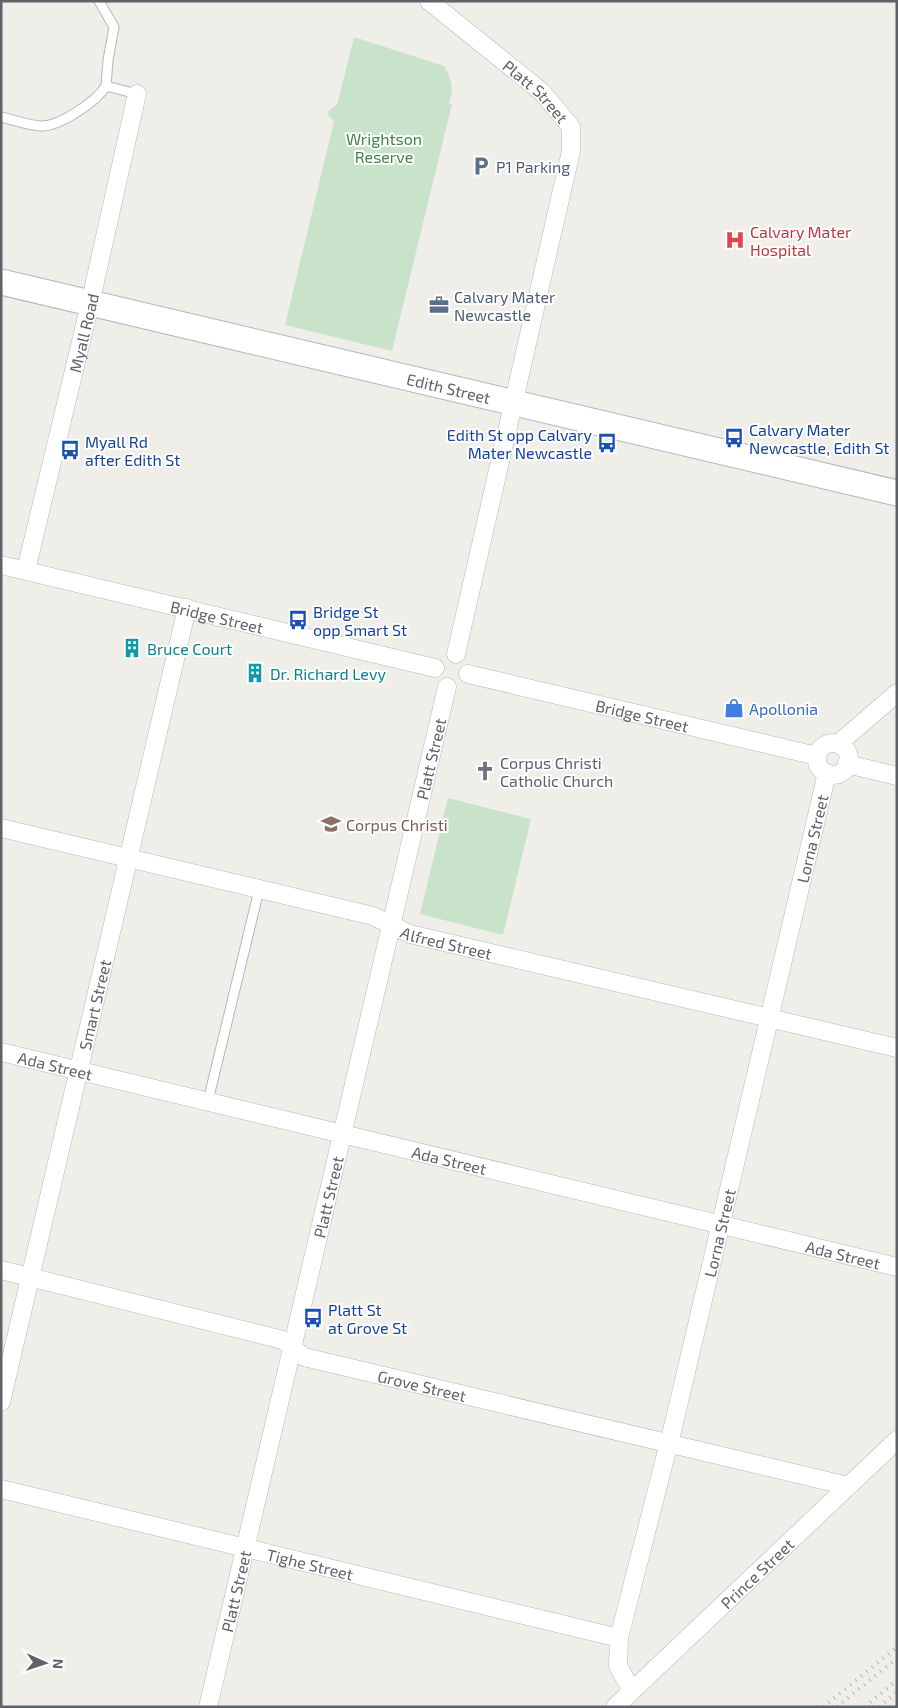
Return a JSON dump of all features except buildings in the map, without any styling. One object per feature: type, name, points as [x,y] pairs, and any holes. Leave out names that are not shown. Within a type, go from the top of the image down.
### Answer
[{"type":"main road","name":"Edith Street","points":[[1,282],[897,493]]},
{"type":"street","name":"Platt Street","points":[[429,1],[542,92],[571,127],[572,151],[456,654]]},
{"type":"street","name":"Myall Road","points":[[26,570],[90,304],[137,94]]},
{"type":"street","name":"Bridge Street","points":[[1,564],[435,668]]},
{"type":"street","name":"Smart Street","points":[[1,1402],[187,608]]},
{"type":"street","points":[[448,654],[456,654],[466,662],[468,674],[460,685],[447,687],[439,682],[435,668],[441,658],[448,654]]},
{"type":"street","name":"Bridge Street","points":[[468,674],[817,756]]},
{"type":"street","name":"Platt Street","points":[[208,1707],[244,1548],[393,926],[447,687]]},
{"type":"street","points":[[838,744],[846,752],[847,764],[839,773],[828,773],[820,768],[817,756],[824,745],[838,744],[897,693]]},
{"type":"street","points":[[847,764],[897,776]]},
{"type":"street","name":"Lorna Street","points":[[632,1691],[618,1666],[619,1638],[669,1444],[828,773]]},
{"type":"street","name":"Alfred Street","points":[[1,828],[381,918],[410,934],[897,1048]]},
{"type":"street","name":"Ada Street","points":[[1,1052],[897,1267]]},
{"type":"street","name":"Grove Street","points":[[1,1270],[282,1340],[304,1357],[848,1486]]},
{"type":"street","name":"Prince Street","points":[[615,1707],[897,1440]]},
{"type":"street","name":"Tighe Street","points":[[1,1489],[619,1638]]},
{"type":"lane","points":[[1,117],[40,126],[53,125],[99,98],[106,86],[114,26],[99,1]]},
{"type":"lane","points":[[106,86],[137,94]]},
{"type":"lane","points":[[208,1101],[259,890]]},
{"type":"green space","name":"Wrightson Reserve","points":[[354,37],[444,66],[451,84],[449,103],[452,104],[392,351],[285,325],[334,121],[328,115],[329,110],[337,105]]},
{"type":"green space","points":[[448,798],[531,819],[503,935],[420,914]]},
{"type":"railway","points":[[823,1707],[897,1647]]},
{"type":"railway","points":[[837,1707],[897,1658]]},
{"type":"railway","points":[[865,1707],[897,1680]]},
{"type":"railway","points":[[879,1707],[897,1692]]},
{"type":"place","name":"P1 Parking","points":[[481,166]]},
{"type":"place","name":"Calvary Mater Hospital","points":[[735,240]]},
{"type":"place","name":"Calvary Mater Newcastle","points":[[439,305]]},
{"type":"place","name":"Calvary Mater Newcastle, Edith St","points":[[734,438]]},
{"type":"place","name":"Edith St opp Calvary Mater Newcastle","points":[[607,443]]},
{"type":"place","name":"Myall Rd after Edith St","points":[[70,450]]},
{"type":"place","name":"Bridge St opp Smart St","points":[[298,620]]},
{"type":"place","name":"Bruce Court","points":[[132,648]]},
{"type":"place","name":"Dr. Richard Levy","points":[[255,673]]},
{"type":"place","name":"Apollonia","points":[[734,708]]},
{"type":"place","name":"Corpus Christi Catholic Church","points":[[485,771]]},
{"type":"place","name":"Corpus Christi","points":[[331,824]]},
{"type":"place","name":"Platt St at Grove St","points":[[313,1318]]}]
